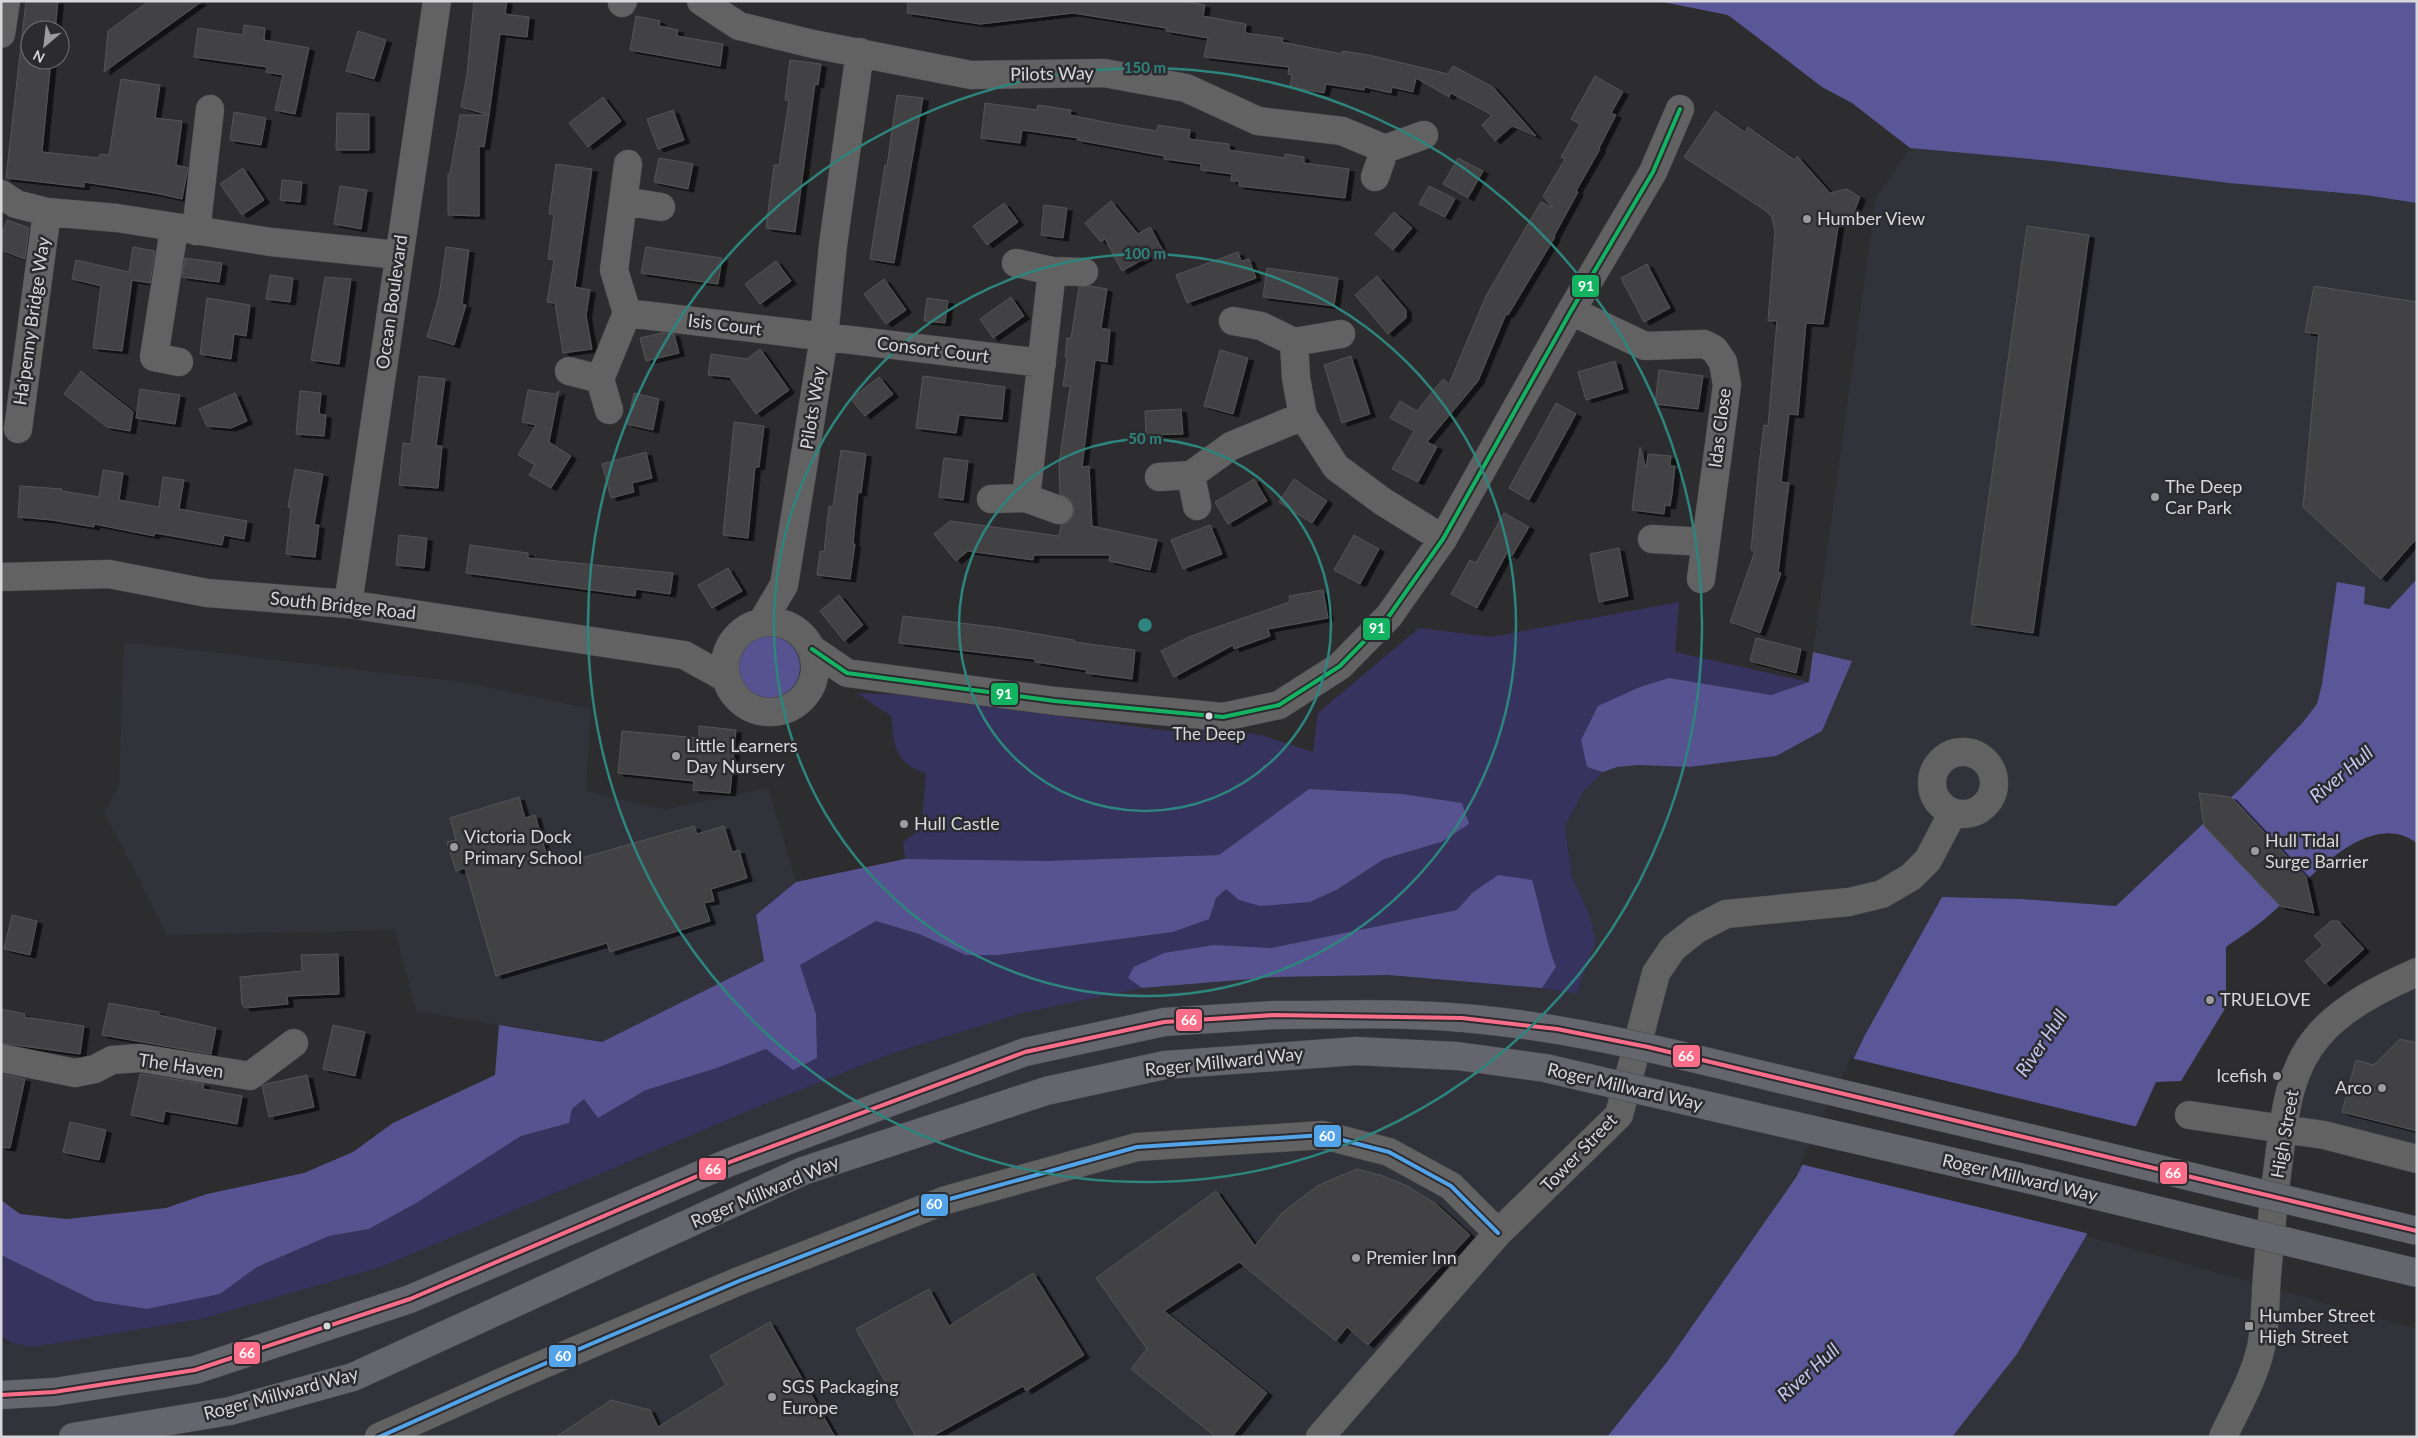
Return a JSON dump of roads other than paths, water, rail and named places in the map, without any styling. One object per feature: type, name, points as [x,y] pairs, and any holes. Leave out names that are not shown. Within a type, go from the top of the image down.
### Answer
[{"type":"highway","name":"Roger Millward Way","points":[[1,1395],[54,1392],[195,1370],[410,1299],[730,1162],[1025,1052],[1164,1022],[1274,1015],[1462,1018],[1557,1029],[1648,1047],[2417,1231]]},
{"type":"highway","name":"Roger Millward Way","points":[[73,1437],[230,1412],[353,1377],[803,1171],[1046,1091],[1165,1065],[1356,1051],[1457,1056],[1545,1068],[2032,1180],[2417,1273]]},
{"type":"highway","name":"Roger Millward Way","points":[[1,1378],[54,1392]]},
{"type":"street","points":[[1,34],[6,1]]},
{"type":"street","name":"Ocean Boulevard","points":[[348,604],[437,1]]},
{"type":"street","name":"Pilots Way","points":[[701,1],[739,26],[813,44],[971,75],[1104,73],[1186,88],[1258,121],[1342,131],[1384,149]]},
{"type":"street","name":"Pilots Way","points":[[762,622],[784,585],[824,337],[833,245],[860,52]]},
{"type":"street","points":[[179,362],[154,357],[185,230],[210,109]]},
{"type":"street","points":[[784,585],[808,642],[815,671],[814,678],[808,692],[798,703],[785,710],[770,713],[755,710],[742,703],[732,692],[726,678],[724,663],[728,649],[736,636],[748,627],[762,622],[777,622],[791,626],[808,642],[847,673],[1055,701],[1223,717],[1279,706],[1340,666],[1389,616],[1442,539],[1571,311],[1653,172],[1680,109]]},
{"type":"street","points":[[1375,177],[1384,149],[1424,135]]},
{"type":"street","points":[[609,410],[600,378],[626,313],[614,270],[628,164]]},
{"type":"street","name":"Ha'penny Bridge Way","points":[[1,194],[16,204],[47,212],[117,218],[271,242],[398,255]]},
{"type":"street","points":[[623,201],[661,207]]},
{"type":"street","name":"Ha'penny Bridge Way","points":[[18,429],[47,212]]},
{"type":"street","points":[[1016,263],[1052,271],[1084,272]]},
{"type":"street","points":[[1026,498],[1052,271]]},
{"type":"street","name":"Idas Close","points":[[1571,311],[1645,346],[1704,344],[1714,349],[1723,362],[1727,385],[1701,580]]},
{"type":"street","name":"Isis Court","points":[[626,313],[824,337]]},
{"type":"street","points":[[1233,321],[1261,326],[1294,342],[1341,334]]},
{"type":"street","name":"Consort Court","points":[[824,337],[1042,364]]},
{"type":"street","points":[[1294,342],[1296,378],[1303,416],[1336,467],[1382,501],[1442,539]]},
{"type":"street","points":[[569,371],[600,378]]},
{"type":"street","points":[[1159,477],[1191,475],[1231,446],[1303,416]]},
{"type":"street","points":[[1191,475],[1197,506]]},
{"type":"street","points":[[991,499],[1026,498],[1059,510]]},
{"type":"street","points":[[1652,539],[1705,542]]},
{"type":"street","name":"South Bridge Road","points":[[1,577],[109,574],[207,593],[348,604],[684,655],[726,678]]},
{"type":"street","name":"South Bridge Road","points":[[684,655],[736,636]]},
{"type":"street","points":[[808,692],[847,673]]},
{"type":"street","name":"Tower Street","points":[[1320,1437],[1498,1233],[1619,1115],[1656,973],[1673,948],[1696,929],[1726,914],[1849,902],[1882,894],[1911,876],[1928,860],[1950,818],[1948,811]]},
{"type":"street","name":"High Street","points":[[2223,1437],[2253,1376],[2262,1345],[2271,1218],[2283,1128],[2287,1099],[2299,1068],[2319,1035],[2351,1008],[2388,985],[2417,972]]},
{"type":"street","name":"The Haven","points":[[1,1058],[74,1073],[95,1069],[112,1060],[140,1058],[250,1076],[294,1043]]},
{"type":"street","points":[[2189,1115],[2324,1135],[2417,1159]]},
{"type":"street","points":[[379,1437],[510,1378],[739,1281],[946,1200],[1138,1147],[1323,1135],[1389,1152],[1451,1186],[1498,1233]]},
{"type":"street","points":[[2349,1215],[2417,1218]]},
{"type":"water","points":[[1658,1],[2417,1],[2417,203],[2365,195],[2229,183],[2052,161],[1910,148],[1852,103],[1822,87],[1728,15]]},
{"type":"water","name":"River Hull","points":[[2417,579],[2417,843],[2397,834],[2377,834],[2356,842],[2316,871],[2266,918],[2226,947],[2226,1007],[2181,1081],[2156,1082],[2086,1236],[2017,1354],[1952,1437],[1607,1437],[1667,1362],[1797,1176],[1865,1035],[1942,897],[2021,899],[2116,906],[2241,788],[2303,722],[2317,704],[2322,684],[2337,582],[2365,587],[2364,604],[2389,609]]},
{"type":"place","name":"Humber View","points":[[1807,219]]},
{"type":"place","name":"The Deep Car Park","points":[[2155,497]]},
{"type":"place","name":"The Deep","points":[[1209,716]]},
{"type":"place","name":"Little Learners Day Nursery","points":[[676,756]]},
{"type":"place","name":"Hull Castle","points":[[904,824]]},
{"type":"place","name":"Victoria Dock Primary School","points":[[454,847]]},
{"type":"place","name":"Hull Tidal Surge Barrier","points":[[2255,851]]},
{"type":"place","name":"TRUELOVE","points":[[2210,1000]]},
{"type":"place","name":"Icefish","points":[[2277,1076]]},
{"type":"place","name":"Arco","points":[[2382,1088]]},
{"type":"place","name":"Premier Inn","points":[[1356,1258]]},
{"type":"place","name":"Humber Street High Street","points":[[2249,1326]]},
{"type":"place","name":"SGS Packaging Europe","points":[[772,1397]]}]
